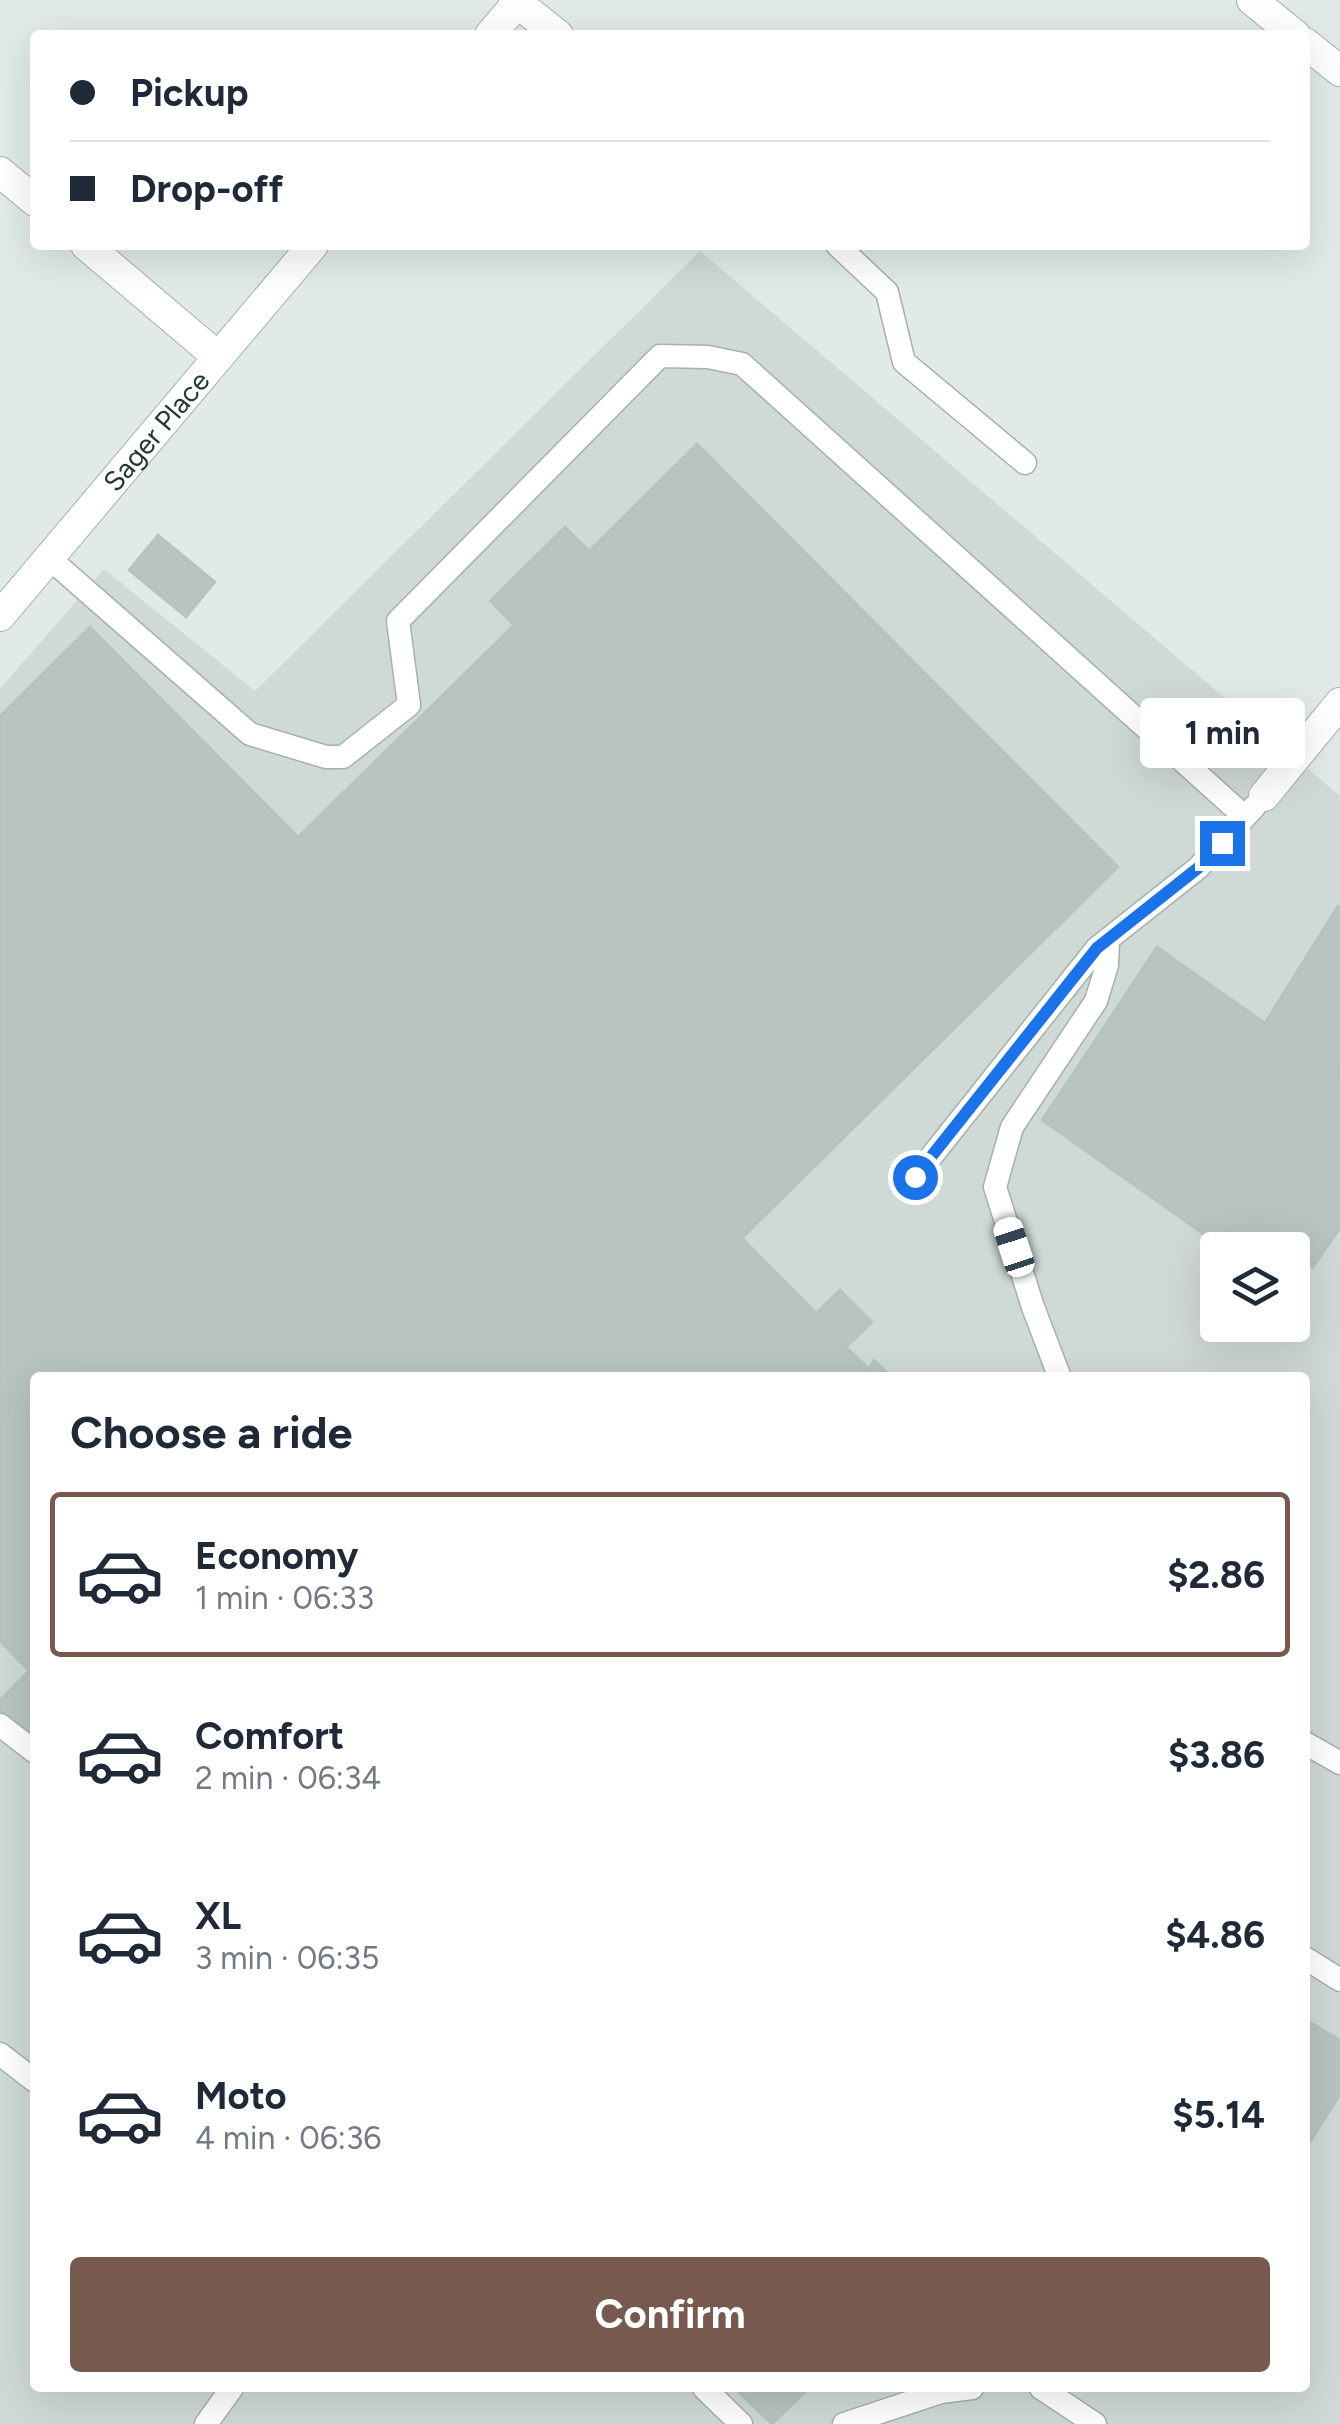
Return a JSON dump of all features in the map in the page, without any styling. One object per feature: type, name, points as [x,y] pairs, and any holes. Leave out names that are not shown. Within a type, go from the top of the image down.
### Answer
[{"type":"street","points":[[1252,0],[1289,30]]},
{"type":"street","points":[[494,30],[516,1],[552,30]]},
{"type":"street","points":[[1310,47],[1340,71]]},
{"type":"street","points":[[0,172],[30,197]]},
{"type":"street","points":[[92,250],[218,357]]},
{"type":"street","name":"Sager Place","points":[[0,616],[309,250]]},
{"type":"street","points":[[1254,806],[1340,703]]},
{"type":"lane","points":[[843,250],[887,292],[904,362],[1025,464]]},
{"type":"lane","points":[[49,558],[250,734],[326,757],[343,757],[409,704],[398,620],[660,356],[708,357],[742,364],[1254,806],[1198,868],[1097,948],[915,1177]]},
{"type":"lane","points":[[1058,1372],[995,1187],[1012,1127],[1096,1001],[1107,964],[1108,940]]},
{"type":"lane","points":[[0,1724],[30,1748]]},
{"type":"lane","points":[[1310,1746],[1340,1763]]},
{"type":"lane","points":[[1310,1961],[1340,1980]]},
{"type":"lane","points":[[0,2054],[30,2077]]},
{"type":"lane","points":[[206,2424],[229,2392]]},
{"type":"lane","points":[[708,2392],[741,2424]]},
{"type":"lane","points":[[844,2424],[940,2392]]},
{"type":"lane","points":[[1047,2392],[1095,2424]]},
{"type":"shaded area","points":[[700,251],[1340,796],[1340,2424],[0,2424],[0,689],[104,569],[255,691]]},
{"type":"building","points":[[697,444],[1118,867],[742,1238],[816,1313],[840,1290],[872,1322],[846,1347],[869,1369],[874,1360],[887,1372],[30,1372],[30,1742],[0,1712],[0,1700],[29,1671],[0,1641],[0,716],[90,627],[298,837],[514,625],[490,601],[565,527],[589,551]]},
{"type":"building","points":[[158,535],[215,582],[186,617],[129,570]]},
{"type":"building","points":[[1340,907],[1340,1076],[1265,1023]]},
{"type":"building","points":[[1157,947],[1340,1076],[1340,1228],[1313,1267],[1310,1232],[1201,1232],[1042,1120]]},
{"type":"building","points":[[1310,2022],[1340,2040],[1340,2095],[1310,2142]]},
{"type":"building","points":[[738,2392],[805,2392],[772,2424]]},
{"type":"route","points":[[915,1177],[1097,948],[1198,868],[1222,843]]}]
